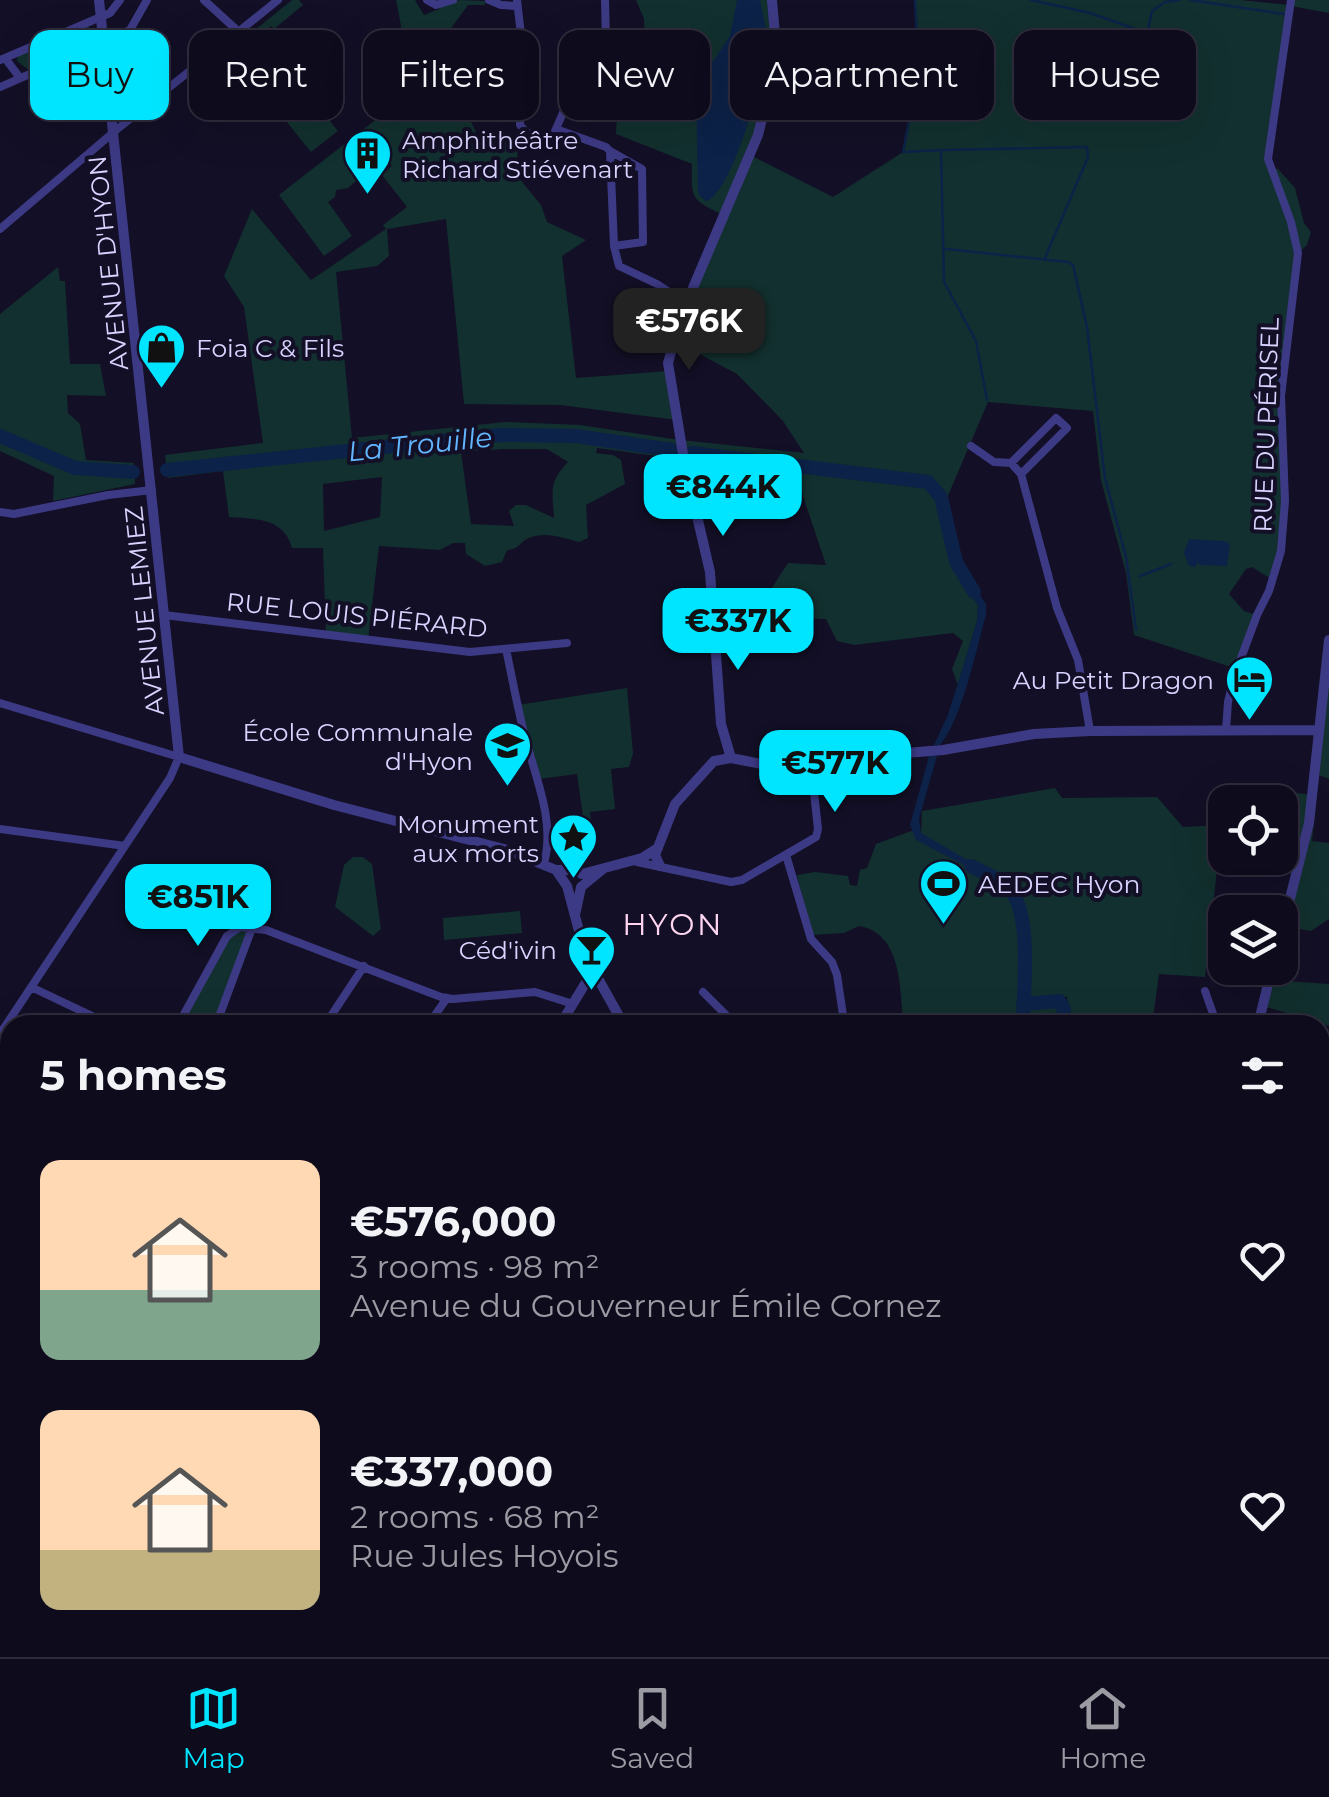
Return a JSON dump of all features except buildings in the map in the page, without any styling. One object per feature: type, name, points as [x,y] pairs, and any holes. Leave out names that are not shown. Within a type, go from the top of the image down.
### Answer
[{"type":"street","name":"AVENUE D'HYON","points":[[99,0],[103,30]]},
{"type":"street","points":[[20,78],[2,59],[110,13],[120,0]]},
{"type":"street","points":[[127,30],[135,26],[147,0]]},
{"type":"street","points":[[204,0],[237,30]]},
{"type":"street","points":[[241,30],[278,0]]},
{"type":"street","points":[[428,0],[436,4],[453,0]]},
{"type":"street","points":[[489,0],[501,5],[516,3],[520,24],[520,125],[526,132],[550,140],[574,87],[608,86],[605,0]]},
{"type":"street","points":[[731,758],[722,724],[710,572],[684,460],[668,363],[686,302],[758,135],[777,58],[772,0]]},
{"type":"street","name":"RUE DU PÉRISEL","points":[[1226,730],[1234,677],[1256,615],[1269,592],[1281,551],[1285,501],[1281,396],[1298,253],[1268,159],[1290,0]]},
{"type":"street","points":[[0,230],[189,72]]},
{"type":"street","points":[[0,87],[30,74]]},
{"type":"street","name":"AVENUE D'HYON","points":[[114,120],[150,462]]},
{"type":"street","points":[[556,129],[606,147],[642,169],[643,242],[614,246]]},
{"type":"street","points":[[610,151],[614,246],[619,266],[686,302]]},
{"type":"street","points":[[1011,463],[1056,418],[1066,428],[1021,474]]},
{"type":"street","points":[[971,446],[994,462],[1011,463],[1021,474],[1057,608],[1078,660],[1090,731]]},
{"type":"street","name":"AVENUE LEMIEZ","points":[[150,462],[179,757]]},
{"type":"street","points":[[0,512],[14,514],[152,490]]},
{"type":"street","name":"RUE LOUIS PIÉRARD","points":[[164,615],[470,652],[506,648],[524,734],[542,792],[548,849],[544,863]]},
{"type":"street","points":[[684,629],[714,625]]},
{"type":"street","points":[[1291,895],[1309,823],[1329,640]]},
{"type":"street","points":[[506,648],[567,643]]},
{"type":"street","points":[[0,703],[334,806],[508,850],[544,863],[564,877],[572,889],[604,868],[656,851]]},
{"type":"street","points":[[660,866],[656,851],[675,804],[714,760],[722,724]]},
{"type":"street","points":[[714,760],[731,758],[812,774],[847,760],[944,750],[1022,736],[1090,731],[1318,730]]},
{"type":"street","points":[[13,1015],[176,769],[179,757]]},
{"type":"street","points":[[632,861],[731,882],[742,880],[812,841],[818,829],[812,774]]},
{"type":"street","points":[[0,829],[125,846]]},
{"type":"street","points":[[786,855],[811,939],[829,958],[837,975],[843,1015]]},
{"type":"street","points":[[564,877],[576,870],[582,881],[575,915]]},
{"type":"street","points":[[564,877],[586,957],[618,1015]]},
{"type":"street","points":[[183,1015],[229,932],[236,928],[252,928],[447,998],[535,992],[572,1004]]},
{"type":"street","points":[[220,1015],[252,928]]},
{"type":"street","points":[[332,1015],[364,966]]},
{"type":"street","points":[[566,1015],[595,974]]},
{"type":"street","points":[[1260,1015],[1268,985]]},
{"type":"street","points":[[31,987],[90,1015]]},
{"type":"street","points":[[1205,991],[1213,1015]]},
{"type":"street","points":[[704,992],[726,1015]]},
{"type":"street","points":[[435,1015],[447,998]]},
{"type":"green space","points":[[292,0],[303,5],[274,29],[271,26],[255,30]]},
{"type":"green space","points":[[396,0],[415,0],[424,15],[440,5],[460,0],[485,1],[485,5],[468,5],[450,30],[402,30]]},
{"type":"green space","points":[[636,0],[772,0],[776,30],[730,30],[730,120],[760,120],[752,156],[833,197],[903,152],[909,120],[994,120],[994,30],[917,30],[915,0],[1240,0],[1289,5],[1290,0],[1329,0],[1329,13],[1291,6],[1269,168],[1278,169],[1295,188],[1304,223],[1311,232],[1307,245],[1298,253],[1281,396],[1285,501],[1273,580],[1252,567],[1246,569],[1229,594],[1244,611],[1257,615],[1237,669],[1134,635],[1126,573],[1101,480],[1093,411],[988,402],[944,505],[956,562],[952,563],[978,605],[958,685],[952,669],[963,641],[953,633],[854,645],[837,641],[826,619],[769,618],[766,597],[788,563],[826,565],[796,475],[597,448],[596,453],[621,460],[625,484],[586,505],[588,538],[579,542],[535,536],[507,550],[502,562],[485,566],[466,554],[465,543],[453,543],[440,550],[379,546],[368,640],[326,635],[323,548],[292,548],[275,525],[229,517],[223,471],[168,478],[165,455],[263,443],[244,307],[224,276],[252,209],[311,280],[386,229],[383,225],[407,207],[382,175],[392,166],[384,157],[348,188],[336,190],[335,197],[328,202],[352,236],[324,256],[279,195],[375,120],[470,120],[478,136],[517,138],[518,177],[541,205],[547,222],[586,240],[562,256],[576,378],[669,371],[677,420],[560,405],[464,404],[446,219],[387,229],[389,256],[377,266],[336,272],[352,438],[505,422],[580,425],[804,453],[783,421],[737,374],[688,348],[692,306],[686,303],[724,215],[695,197],[692,164],[616,134],[617,120],[710,120],[710,30],[644,30]],"holes":[[[547,449],[568,462],[553,487],[554,518],[526,505],[516,505],[509,511],[514,526],[471,524],[461,452]],[[382,477],[380,517],[324,531],[323,484]]]},
{"type":"green space","points":[[30,50],[30,71],[17,61],[18,55]]},
{"type":"green space","points":[[285,120],[329,120],[338,131],[311,152]]},
{"type":"green space","points":[[58,267],[60,281],[65,281],[70,364],[100,364],[106,396],[67,395],[68,413],[80,424],[86,460],[134,463],[135,484],[53,501],[54,476],[0,451],[0,314]]},
{"type":"green space","points":[[1329,640],[1329,779],[1319,775],[1312,841],[1329,843],[1329,919],[1311,931],[1298,929],[1298,895],[1291,895],[1304,848],[1298,847],[1298,793],[1312,795]]},
{"type":"green space","points":[[627,688],[633,753],[629,767],[611,769],[615,809],[590,812],[591,822],[584,823],[577,774],[539,779],[518,705]]},
{"type":"green space","points":[[1055,788],[1062,798],[1157,797],[1183,827],[1208,826],[1208,875],[1216,875],[1214,895],[1208,895],[1205,977],[1159,974],[1153,1015],[1069,1015],[1067,997],[1046,995],[1026,1000],[1019,986],[1018,1015],[903,1015],[896,963],[883,939],[859,926],[844,933],[811,935],[797,875],[815,872],[848,876],[850,885],[857,886],[860,870],[867,868],[876,844],[914,830],[917,836],[950,852],[921,834],[922,811]]},
{"type":"green space","points":[[353,857],[363,857],[372,864],[381,929],[373,936],[335,907],[344,865]]},
{"type":"green space","points":[[520,911],[522,933],[444,940],[443,918]]},
{"type":"green space","points":[[245,927],[250,935],[220,1015],[184,1015],[229,933]]},
{"type":"green space","points":[[1329,984],[1329,1015],[1293,1015],[1263,1006],[1268,985]]},
{"type":"green space","points":[[1055,1002],[1060,1005],[1062,1015],[1029,1015],[1029,1005]]},
{"type":"water","points":[[737,0],[760,0],[765,30],[731,30]]},
{"type":"water","points":[[730,36],[730,120],[749,120],[725,180],[706,201],[698,189],[697,120],[710,120],[710,66]]},
{"type":"water","points":[[1189,539],[1230,544],[1227,566],[1197,562],[1196,567],[1189,566],[1184,553]]},
{"type":"water","points":[[969,578],[986,604],[986,615],[955,719],[940,745],[934,745],[948,715],[977,621],[978,605],[960,580]]},
{"type":"water","points":[[929,756],[937,756],[919,819],[921,833],[988,872],[985,876],[916,840],[910,825]]},
{"type":"waterway","points":[[915,0],[919,71],[903,152],[941,150],[944,282],[976,341],[987,400]]},
{"type":"waterway","points":[[1031,0],[1090,13],[1147,33],[1152,11],[1165,2],[1180,0]]},
{"type":"waterway","points":[[1190,0],[1284,14]]},
{"type":"waterway","points":[[942,150],[1087,147],[1088,157],[1045,258]]},
{"type":"waterway","points":[[946,249],[1073,265],[1087,327],[1105,478],[1126,557],[1136,629]]},
{"type":"waterway","name":"La Trouille","points":[[167,470],[499,435],[576,436],[672,450]]},
{"type":"waterway","name":"La Trouille","points":[[0,436],[75,468],[133,472]]},
{"type":"waterway","name":"La Trouille","points":[[692,453],[928,482],[941,497],[956,562],[974,592]]},
{"type":"waterway","points":[[1140,576],[1171,564]]},
{"type":"waterway","name":"La Trouille","points":[[971,866],[1006,885],[1015,896],[1024,931],[1023,1015]]},
{"type":"waterway","name":"La Trouille","points":[[1023,1004],[1059,1001],[1063,1015]]},
{"type":"place","name":"Amphithéâtre Richard Stiévenart","points":[[367,196]]},
{"type":"place","name":"Foia C & Fils","points":[[161,390]]},
{"type":"place","name":"Au Petit Dragon","points":[[1249,722]]},
{"type":"place","name":"École Communale d'Hyon","points":[[508,788]]},
{"type":"place","name":"Monument aux morts","points":[[574,880]]},
{"type":"place","name":"AEDEC Hyon","points":[[943,926]]},
{"type":"place","name":"Céd'ivin","points":[[592,992]]},
{"type":"district","name":"HYON","points":[[673,924]]}]
